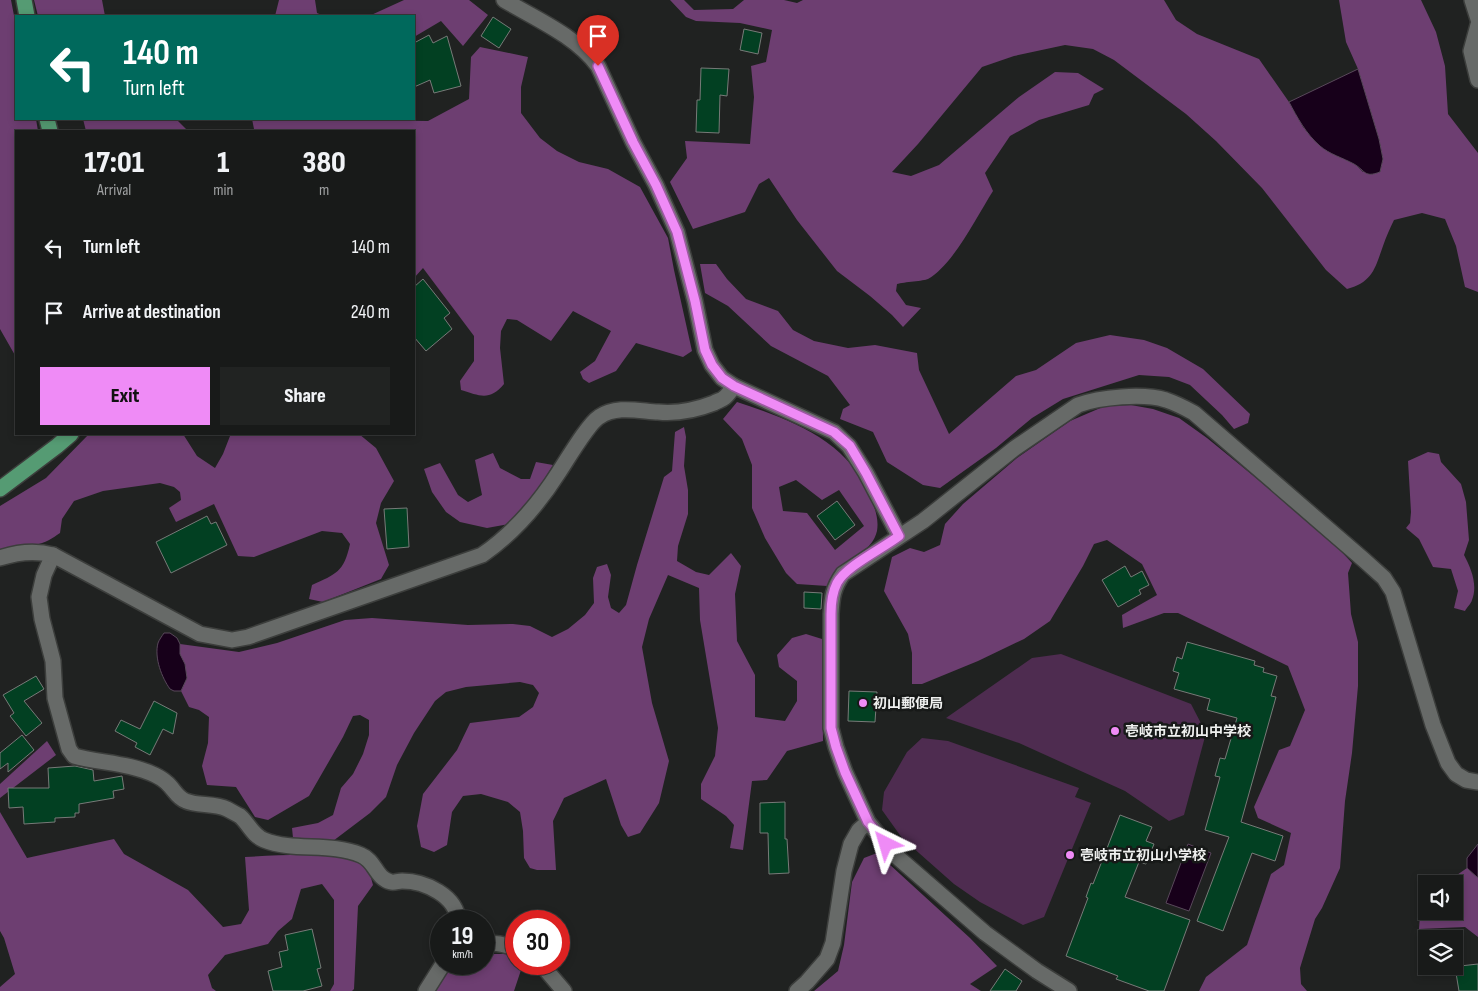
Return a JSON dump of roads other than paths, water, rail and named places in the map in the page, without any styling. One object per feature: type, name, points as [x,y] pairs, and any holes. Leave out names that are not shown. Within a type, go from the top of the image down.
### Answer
[{"type":"main road","points":[[24,0],[27,15]]},
{"type":"main road","points":[[0,489],[69,435]]},
{"type":"street","points":[[504,0],[575,42],[598,66],[677,232],[695,301],[705,350],[712,365],[722,378],[734,386],[834,432],[850,446],[899,536]]},
{"type":"street","points":[[1472,0],[1478,19]]},
{"type":"street","points":[[1478,26],[1473,38],[1471,51],[1478,80]]},
{"type":"street","points":[[0,558],[14,553],[31,552],[53,555],[200,634],[232,640],[248,637],[482,555],[499,544],[533,508],[550,487],[582,437],[598,417],[610,412],[628,409],[679,413],[701,408],[724,398],[734,386]]},
{"type":"street","points":[[1069,991],[1037,971],[985,933],[895,854],[868,822],[845,772],[831,728],[832,596],[836,584],[843,574],[922,521],[1015,448],[1078,405],[1088,401],[1151,396],[1166,400],[1194,413],[1384,578],[1393,592],[1433,725],[1448,763],[1456,774],[1466,780],[1478,782]]},
{"type":"street","points":[[53,555],[44,574],[38,597],[53,661],[55,698],[69,749],[74,756],[91,761],[127,766],[154,775],[168,783],[178,796],[186,802],[224,808],[240,817],[262,839],[277,844],[348,851],[362,855],[373,863],[383,878],[392,882],[402,881],[434,889],[448,900],[456,910]]},
{"type":"street","points":[[797,991],[827,959],[832,944],[844,871],[851,844],[859,830],[868,822]]},
{"type":"street","points":[[426,991],[436,975]]},
{"type":"street","points":[[550,975],[564,991]]},
{"type":"place","name":"初山郵便局","points":[[863,703]]},
{"type":"place","name":"壱岐市立初山中学校","points":[[1115,731]]},
{"type":"place","name":"壱岐市立初山小学校","points":[[1070,855]]}]
